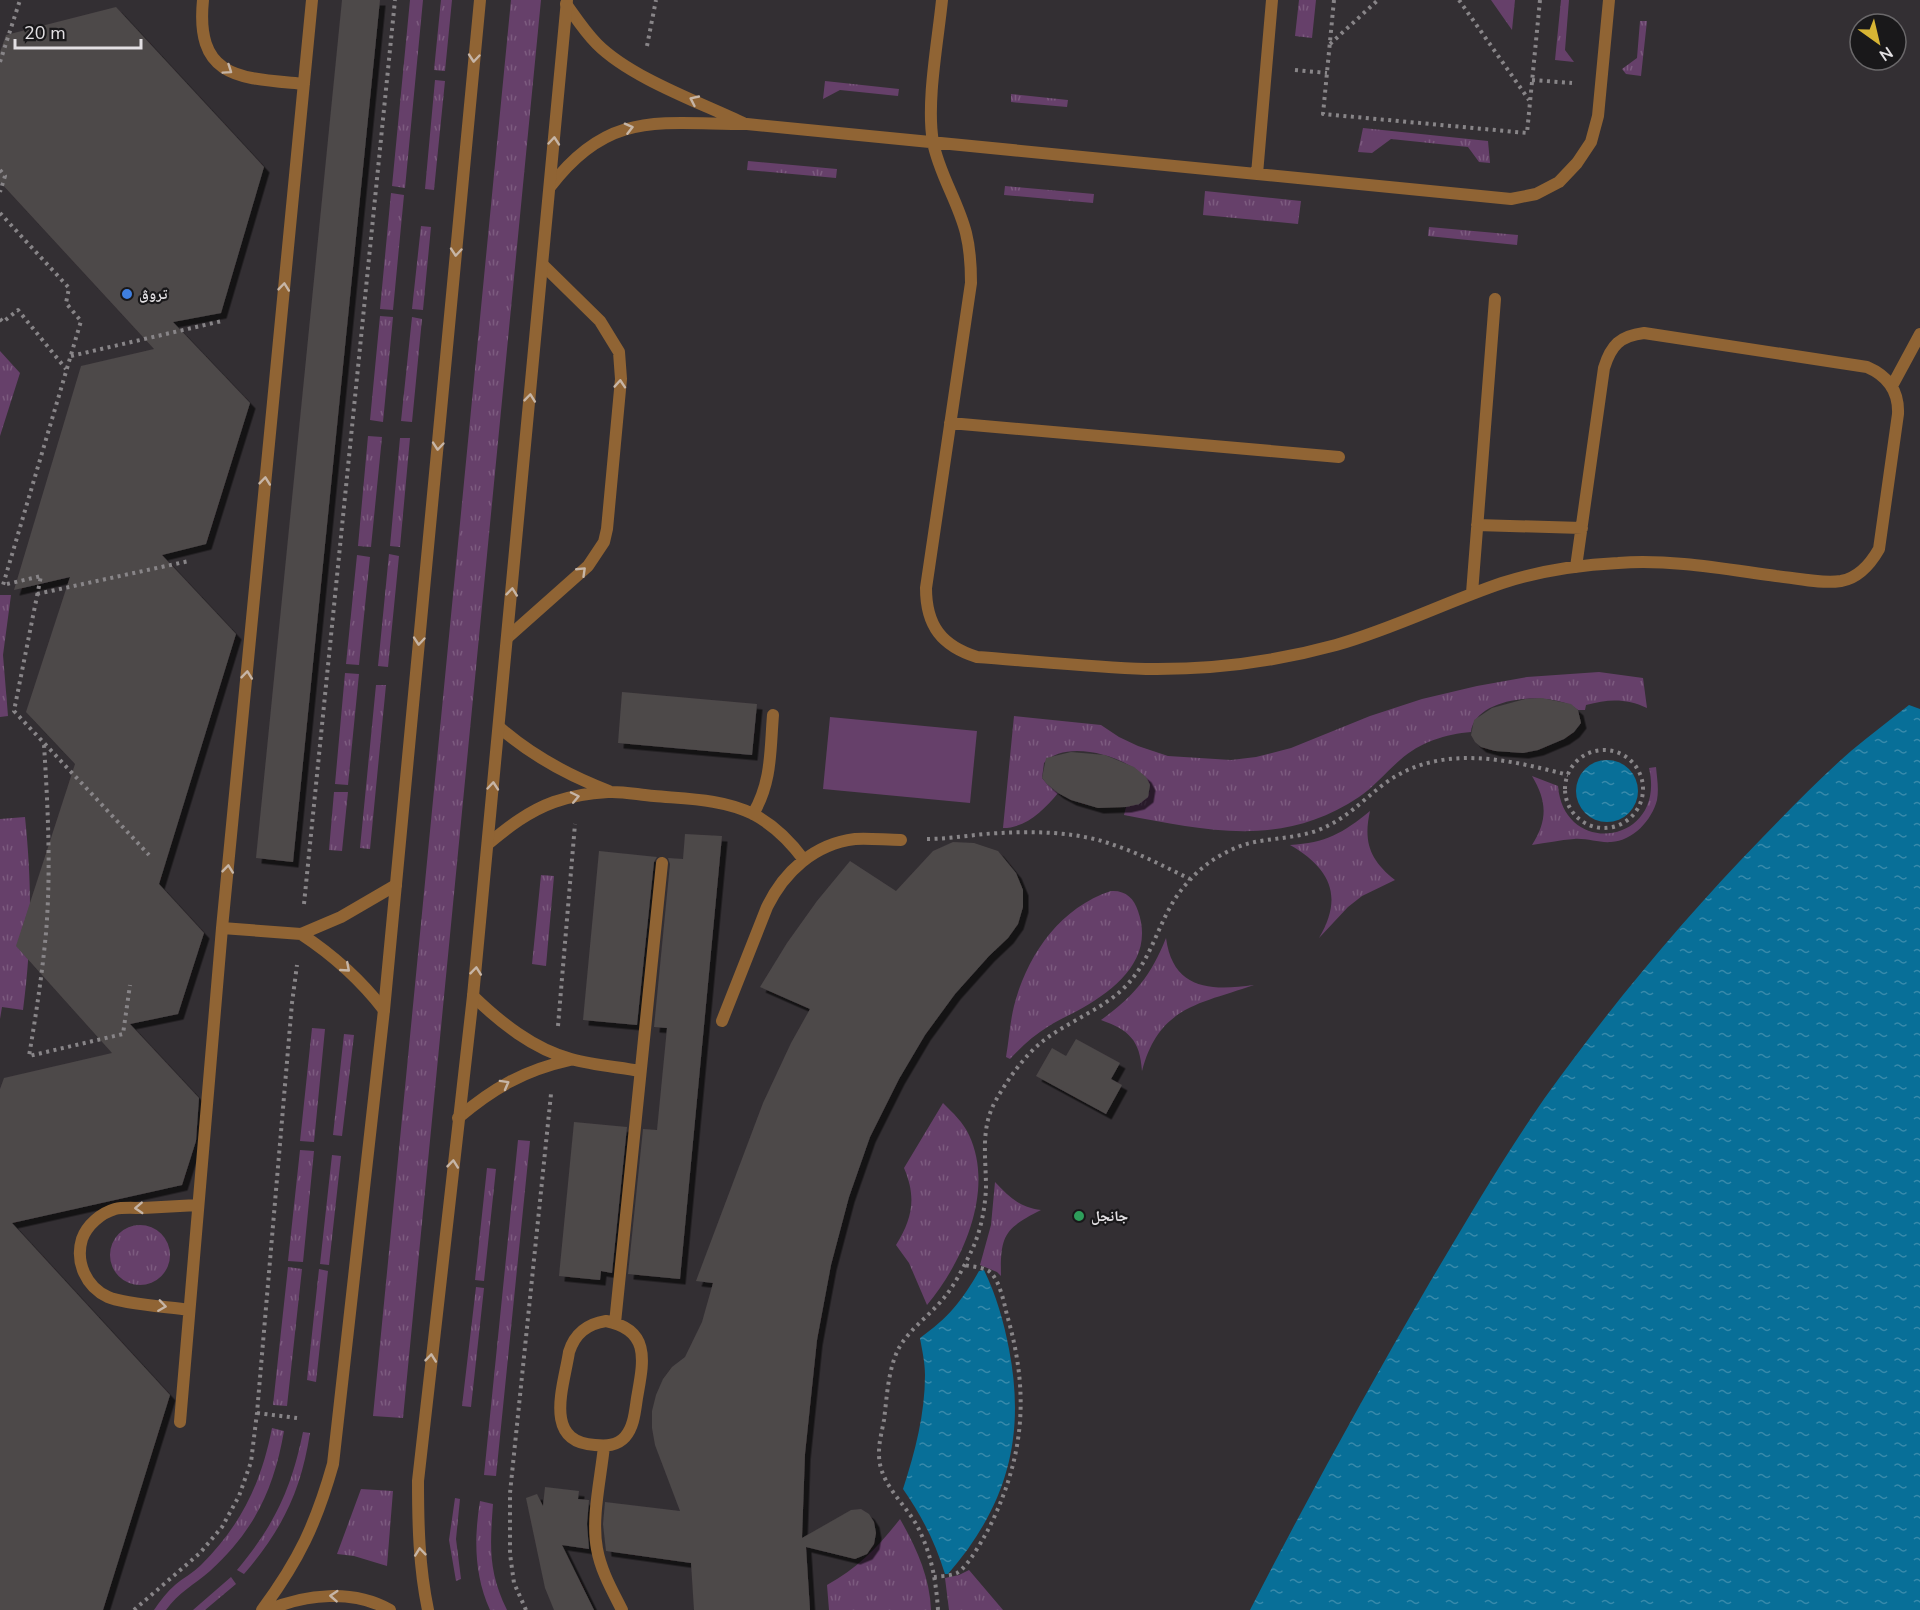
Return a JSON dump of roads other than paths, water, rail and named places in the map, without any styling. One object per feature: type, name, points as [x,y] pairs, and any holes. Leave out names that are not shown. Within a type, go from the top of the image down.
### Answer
[{"type":"street","points":[[203,0],[204,41],[212,56],[223,67],[237,75],[304,84]]},
{"type":"street","points":[[180,1422],[222,928],[312,0]]},
{"type":"street","points":[[262,1610],[284,1580],[305,1544],[322,1505],[333,1464],[384,1010],[480,0]]},
{"type":"street","points":[[942,0],[931,112],[933,141],[942,176],[965,232],[970,257],[971,283],[926,588],[926,603],[930,617],[936,631],[947,643],[961,652],[977,657],[1146,669],[1194,668],[1242,664],[1336,645],[1382,630],[1505,582],[1576,567],[1661,562],[1827,581],[1843,580],[1859,574],[1871,563],[1879,549],[1898,414],[1896,395],[1892,386],[1877,372],[1867,367],[1650,333],[1631,334],[1618,342],[1608,353],[1604,368],[1576,567]]},
{"type":"street","points":[[1257,174],[1272,0]]},
{"type":"street","points":[[550,186],[578,154],[613,132],[651,124],[747,124],[1510,199],[1536,194],[1559,182],[1577,164],[1591,142],[1598,116],[1609,0]]},
{"type":"street","points":[[566,2],[580,26],[618,62],[747,124]]},
{"type":"street","points":[[428,1610],[418,1536],[418,1481],[473,996],[566,2]]},
{"type":"street","points":[[507,638],[588,566],[604,542],[607,529],[621,379],[619,352],[600,321],[543,265]]},
{"type":"street","points":[[1472,594],[1495,299]]},
{"type":"street","points":[[1892,386],[1920,334]]},
{"type":"street","points":[[950,423],[1339,457]]},
{"type":"street","points":[[1477,525],[1582,528]]},
{"type":"street","points":[[753,814],[765,791],[768,778],[773,715]]},
{"type":"street","points":[[498,727],[517,743],[558,770],[610,792]]},
{"type":"street","points":[[488,844],[529,813],[553,802],[610,792],[732,805],[773,826],[790,841],[804,860]]},
{"type":"street","points":[[722,1021],[774,893],[792,869],[819,850],[837,843],[855,839],[901,840]]},
{"type":"street","points":[[615,1323],[662,863]]},
{"type":"street","points":[[222,928],[301,934],[341,917],[396,885]]},
{"type":"street","points":[[301,934],[320,946],[354,975],[384,1010]]},
{"type":"street","points":[[473,996],[512,1029],[555,1058],[640,1071]]},
{"type":"street","points":[[458,1118],[503,1084],[555,1058]]},
{"type":"street","points":[[189,1310],[108,1298],[87,1279],[81,1265],[80,1250],[83,1236],[91,1224],[102,1215],[116,1209],[198,1205]]},
{"type":"street","points":[[606,1321],[625,1327],[639,1341],[643,1362],[635,1414],[630,1429],[621,1441],[604,1446],[585,1445],[571,1439],[562,1427],[560,1419],[569,1352],[576,1336],[590,1325],[606,1321]]},
{"type":"street","points":[[604,1446],[595,1529],[601,1565],[622,1610]]},
{"type":"street","points":[[268,1610],[289,1601],[321,1596],[353,1598],[390,1610]]},
{"type":"water","points":[[1909,705],[1920,709],[1920,1610],[1250,1610],[1360,1404],[1430,1282],[1544,1099],[1648,964],[1704,900],[1828,772]]},
{"type":"water","points":[[1601,760],[1613,760],[1629,769],[1636,779],[1638,791],[1636,803],[1629,813],[1613,822],[1601,822],[1590,817],[1581,808],[1576,797],[1576,785],[1581,774],[1590,765]]},
{"type":"water","points":[[984,1270],[999,1309],[1009,1349],[1014,1381],[1013,1441],[998,1496],[985,1523],[948,1574],[945,1574],[927,1530],[903,1489],[915,1447],[925,1390],[925,1370],[920,1338],[946,1316],[967,1291],[979,1271]]},
{"type":"place","name":"تروڨ","points":[[127,294]]},
{"type":"place","name":"جانجل","points":[[1079,1216]]}]
